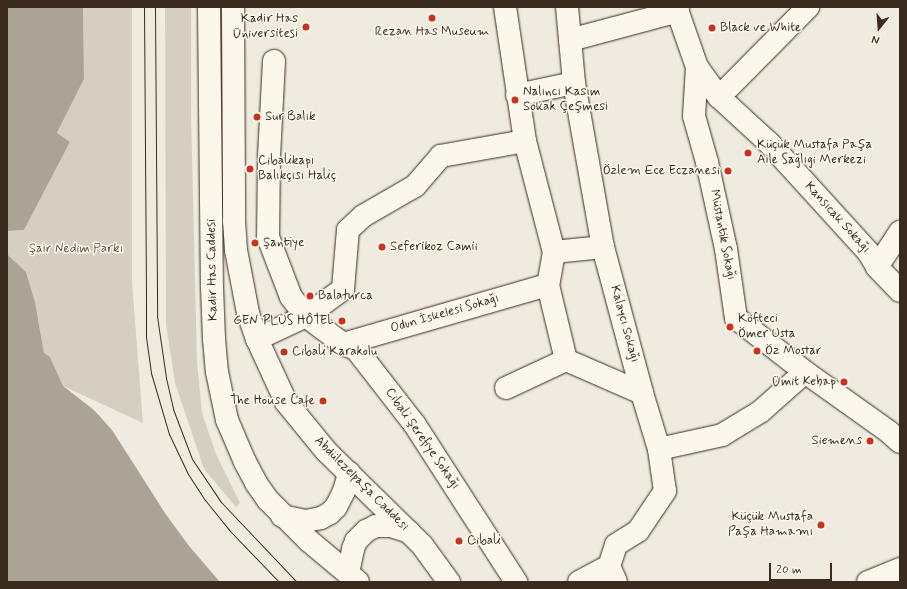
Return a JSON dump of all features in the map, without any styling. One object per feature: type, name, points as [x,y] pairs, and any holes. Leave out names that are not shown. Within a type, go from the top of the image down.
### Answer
[{"type":"street","name":"Kadir Has Caddesi","points":[[209,7],[212,287],[217,372],[227,420],[235,441],[256,484],[282,516]]},
{"type":"street","name":"Kadir Has Caddesi","points":[[233,7],[234,221],[236,250],[248,313],[257,339]]},
{"type":"street","points":[[505,7],[525,141],[554,252],[548,285],[566,360]]},
{"type":"street","name":"Kalaycı Sokağı","points":[[567,7],[574,83],[603,247],[642,393],[659,449],[665,491],[638,530],[616,545],[613,574]]},
{"type":"street","points":[[719,97],[808,7]]},
{"type":"street","points":[[570,40],[677,9],[697,67]]},
{"type":"street","points":[[274,61],[269,158],[268,237],[291,297],[306,316]]},
{"type":"street","name":"Kansıcak Sokağı","points":[[697,67],[719,97],[770,144],[869,253],[877,268],[900,291]]},
{"type":"street","name":"Müstantik Sokağı","points":[[697,67],[694,116],[707,162],[726,249],[736,318],[805,372],[889,432],[900,442]]},
{"type":"street","points":[[517,95],[574,83]]},
{"type":"street","points":[[257,339],[306,316],[344,289],[348,230],[363,216],[415,186],[441,156],[525,141]]},
{"type":"street","points":[[877,268],[900,232]]},
{"type":"street","points":[[554,252],[603,247]]},
{"type":"street","name":"Odun İskelesi Sokağı","points":[[343,344],[548,285]]},
{"type":"street","name":"Cibali Şerefiye Sokağı","points":[[306,316],[343,344],[356,349],[415,425],[516,582]]},
{"type":"street","name":"Abdülezelpaşa Caddesi","points":[[257,339],[286,402],[326,451],[409,532],[442,570],[449,582]]},
{"type":"street","points":[[506,388],[566,360],[642,393]]},
{"type":"street","points":[[659,449],[722,435],[760,412],[805,372]]},
{"type":"street","points":[[282,516],[306,521],[321,518],[330,513],[336,507],[344,491],[349,473]]},
{"type":"street","points":[[282,516],[353,578]]},
{"type":"street","points":[[353,578],[353,549],[356,541],[366,531],[376,526],[390,526],[409,532]]},
{"type":"street","points":[[868,582],[900,569]]},
{"type":"street","points":[[579,582],[613,574]]},
{"type":"green space","name":"Şair Nedim Parkı","points":[[83,7],[132,7],[132,282],[143,423],[63,386],[50,357],[44,353],[35,302],[26,272],[7,254],[7,231],[24,230],[70,142],[57,134],[84,79]]},
{"type":"green space","points":[[165,7],[191,7],[191,113],[197,362],[202,413],[216,454],[240,503],[236,507],[204,469],[175,383],[166,324]]},
{"type":"shaded area","points":[[7,7],[83,7],[84,79],[57,133],[70,142],[24,230],[7,231]]},
{"type":"shaded area","points":[[7,254],[26,272],[35,302],[44,353],[50,357],[63,386],[94,410],[112,430],[165,513],[189,546],[220,582],[7,582]]},
{"type":"tram line","points":[[144,7],[146,337],[151,373],[169,434],[188,474],[205,500],[230,531],[279,582]]},
{"type":"tram line","points":[[155,7],[157,316],[166,378],[173,409],[192,459],[221,502],[297,582]]},
{"type":"place","name":"Rezan Has Museum","points":[[432,18]]},
{"type":"place","name":"Kadir Has Üniversitesi","points":[[306,27]]},
{"type":"place","name":"Black ve White","points":[[712,28]]},
{"type":"place","name":"Nalıncı Kasım Sokak Çeşmesi","points":[[515,100]]},
{"type":"place","name":"Sur Balık","points":[[257,117]]},
{"type":"place","name":"Küçük Mustafa Paşa Aile Sağlıgi Merkezi","points":[[748,153]]},
{"type":"place","name":"Cibalikapı Balıkçısı Haliç","points":[[250,169]]},
{"type":"place","name":"Özlem Ece Eczanesi","points":[[728,171]]},
{"type":"place","name":"Şantiye","points":[[255,243]]},
{"type":"place","name":"Seferikoz Camii","points":[[382,247]]},
{"type":"place","name":"Balaturca","points":[[310,296]]},
{"type":"place","name":"GEN PLUS HÔTEL","points":[[342,321]]},
{"type":"place","name":"Köfteci Ömer Usta","points":[[730,327]]},
{"type":"place","name":"Öz Mostar","points":[[757,351]]},
{"type":"place","name":"Cibali Karakolu","points":[[284,352]]},
{"type":"place","name":"Ümit Kebap","points":[[844,382]]},
{"type":"place","name":"The House Cafe","points":[[323,401]]},
{"type":"place","name":"Siemens","points":[[870,441]]},
{"type":"place","name":"Küçük Mustafa Paşa Hamamı","points":[[821,525]]},
{"type":"place","name":"Cibali","points":[[459,541]]}]
